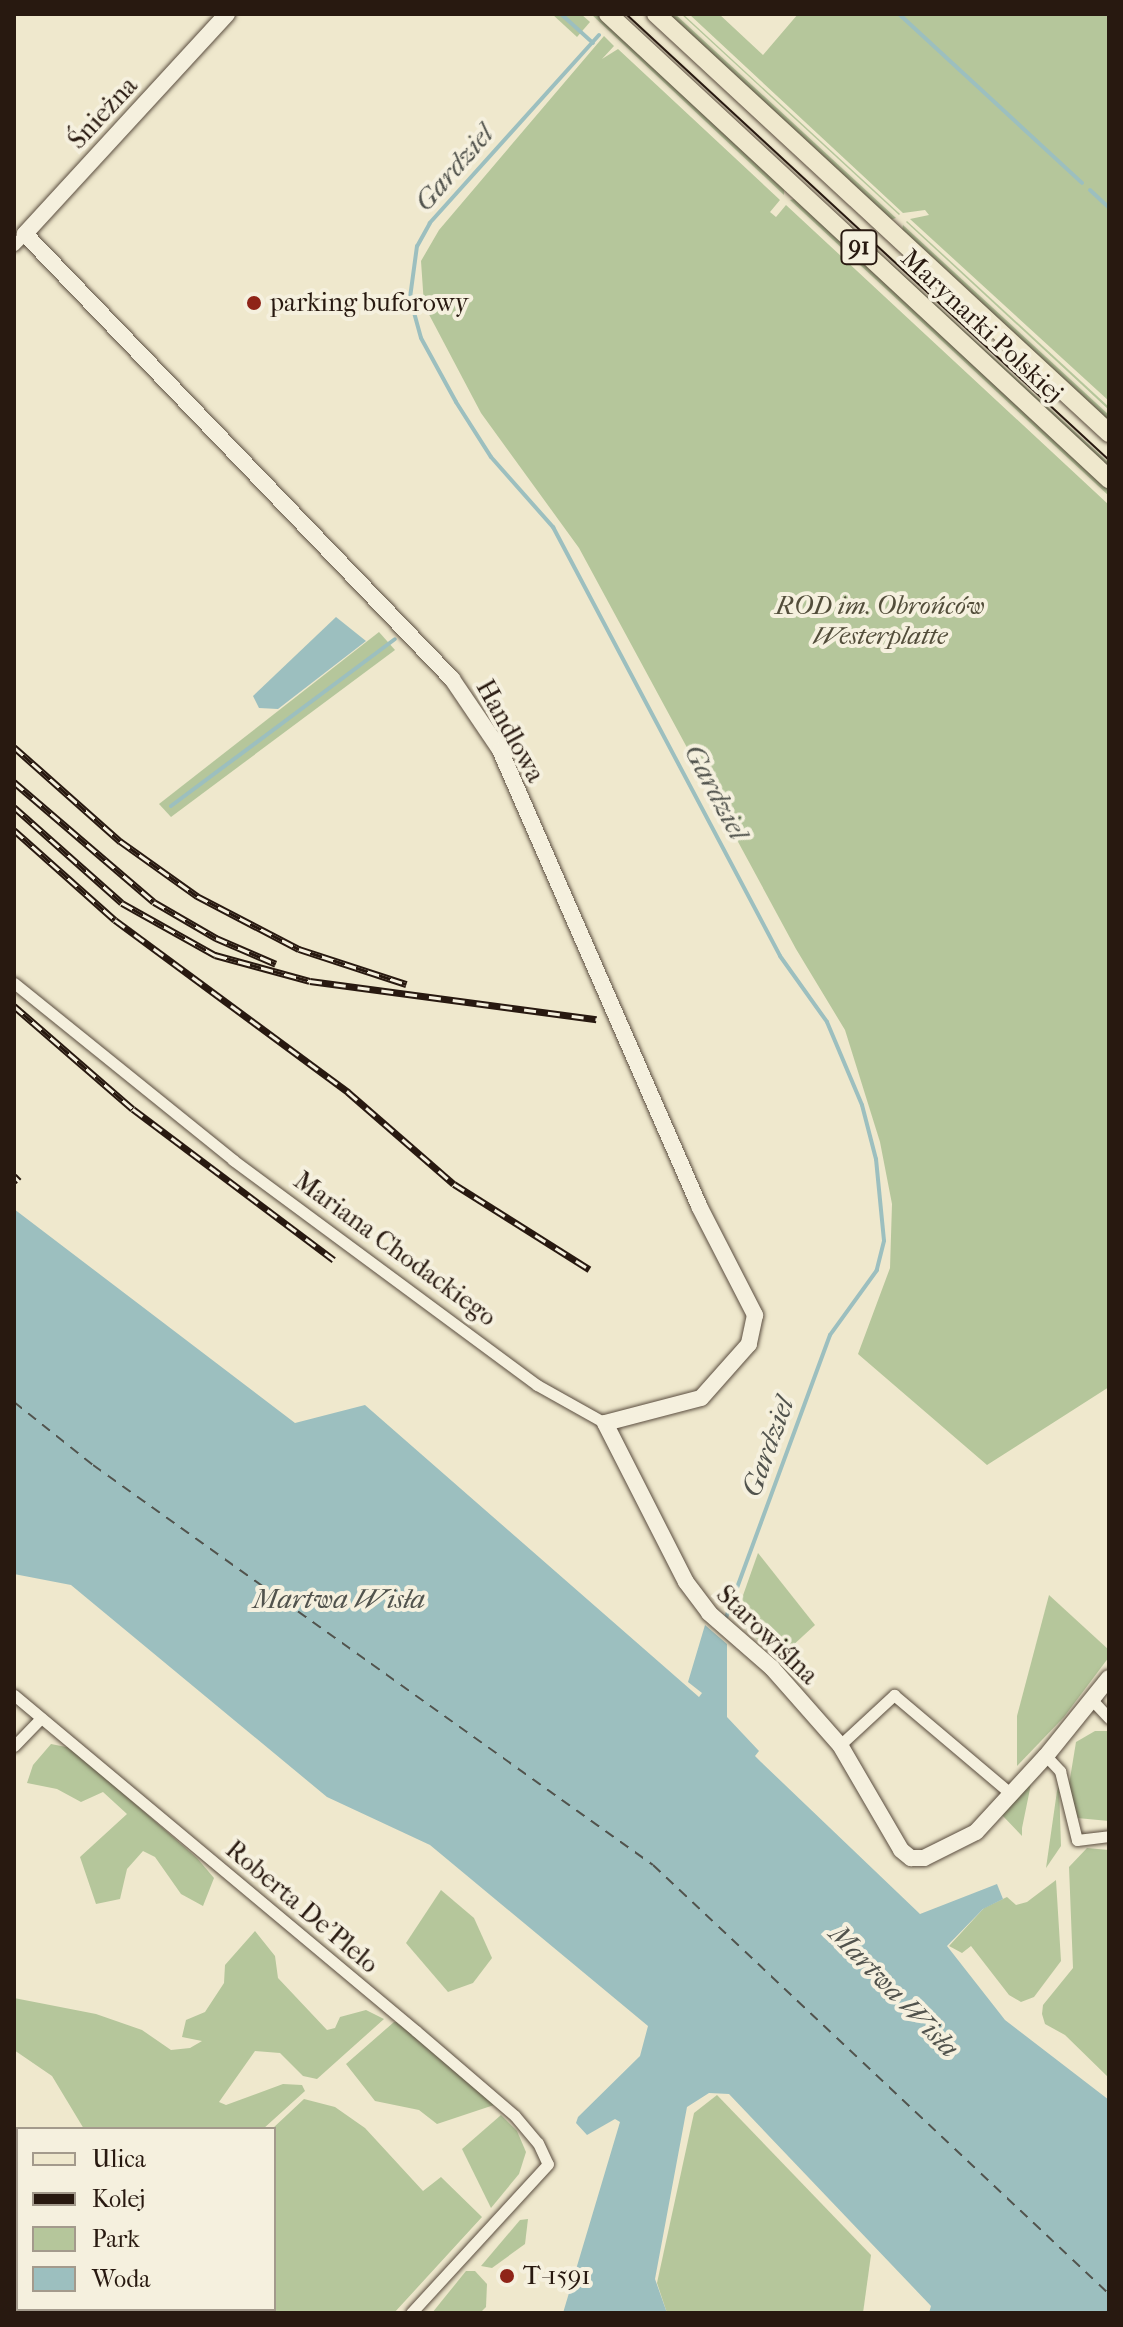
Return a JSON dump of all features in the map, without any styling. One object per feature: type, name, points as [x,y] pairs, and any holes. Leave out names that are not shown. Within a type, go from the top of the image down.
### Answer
[{"type":"main road","name":"Marynarki Polskiej","points":[[608,14],[1109,479]]},
{"type":"main road","name":"Marynarki Polskiej","points":[[656,14],[1109,433]]},
{"type":"street","name":"Śnieżna","points":[[19,240],[227,14]]},
{"type":"street","name":"Handlowa","points":[[19,240],[472,702],[500,750],[699,1206],[751,1305],[755,1326],[740,1356],[701,1398],[605,1423]]},
{"type":"street","name":"Mariana Chodackiego","points":[[14,983],[233,1160],[537,1385],[605,1423]]},
{"type":"street","name":"Starowiślna","points":[[605,1423],[695,1599],[735,1635],[840,1745],[901,1850],[911,1858],[924,1858],[976,1832],[1046,1756],[1109,1678]]},
{"type":"street","name":"Roberta De'Plelo","points":[[14,1695],[515,2116],[548,2164],[411,2313]]},
{"type":"street","points":[[840,1745],[894,1695],[1011,1794]]},
{"type":"street","points":[[1093,1701],[1109,1718]]},
{"type":"street","points":[[14,1746],[41,1718]]},
{"type":"street","points":[[1046,1756],[1060,1771],[1077,1840],[1109,1836]]},
{"type":"green space","points":[[552,14],[581,14],[590,22],[577,37]]},
{"type":"green space","points":[[591,14],[599,14],[784,186],[784,195]]},
{"type":"green space","points":[[618,14],[1109,463],[1109,469]]},
{"type":"green space","points":[[665,14],[675,14],[896,218],[890,220]]},
{"type":"green space","points":[[683,14],[900,214],[899,215]]},
{"type":"green space","points":[[689,14],[719,14],[763,55],[798,14],[1109,14],[1109,401],[910,219],[929,215],[925,210],[903,213]]},
{"type":"green space","name":"ROD im. Obrońców Westerplatte","points":[[604,36],[614,46],[602,59],[618,49],[780,200],[770,212],[776,217],[786,205],[1109,505],[1109,1387],[987,1465],[858,1354],[890,1268],[892,1204],[880,1142],[845,1030],[796,949],[579,548],[481,413],[424,305],[421,261],[439,230]]},
{"type":"green space","points":[[794,199],[1109,487],[1109,496],[790,200]]},
{"type":"green space","points":[[906,222],[1109,407],[1109,410]]},
{"type":"green space","points":[[903,225],[1109,415],[1109,424],[902,231]]},
{"type":"green space","points":[[379,632],[395,650],[171,817],[159,804]]},
{"type":"green space","points":[[758,1553],[815,1625],[778,1659],[735,1618]]},
{"type":"green space","points":[[1049,1595],[1109,1650],[1109,1657],[1064,1717],[1017,1766],[1017,1716]]},
{"type":"green space","points":[[1095,1731],[1109,1731],[1109,1821],[1077,1818],[1068,1791],[1076,1742]]},
{"type":"green space","points":[[51,1744],[71,1748],[197,1858],[214,1878],[203,1906],[181,1894],[155,1857],[143,1851],[127,1869],[120,1899],[96,1904],[80,1857],[127,1814],[103,1792],[81,1802],[57,1789],[27,1783],[33,1765]]},
{"type":"green space","points":[[1031,1784],[1022,1828],[1022,1836],[1002,1815]]},
{"type":"green space","points":[[1059,1786],[1061,1846],[1046,1868],[1057,1791]]},
{"type":"green space","points":[[1087,1848],[1109,1850],[1109,2078],[1065,2035],[1045,2024],[1042,2014],[1043,2005],[1073,1968],[1069,1867]]},
{"type":"green space","points":[[1056,1880],[1061,1961],[1034,1997],[1021,2002],[1009,1995],[971,1946],[962,1953],[949,1946],[984,1908],[1007,1897],[1016,1905],[1027,1902]]},
{"type":"green space","points":[[441,1890],[474,1918],[492,1958],[473,1983],[448,1992],[406,1943]]},
{"type":"green space","points":[[255,1931],[275,1956],[278,1978],[327,2030],[335,2028],[340,2017],[366,2010],[384,2019],[317,2079],[303,2076],[280,2053],[255,2051],[219,2102],[226,2105],[283,2084],[302,2085],[305,2091],[265,2127],[83,2127],[52,2076],[14,2050],[14,1998],[96,2014],[142,2030],[171,2050],[190,2048],[202,2041],[182,2037],[186,2020],[205,2012],[224,1983],[225,1965]]},
{"type":"green space","points":[[394,2022],[494,2105],[437,2124],[419,2110],[375,2101],[346,2064]]},
{"type":"green space","points":[[717,2095],[871,2255],[863,2313],[667,2313],[657,2283],[694,2113]]},
{"type":"green space","points":[[304,2099],[335,2107],[365,2128],[423,2191],[441,2177],[482,2217],[394,2313],[244,2313],[276,2311],[274,2127]]},
{"type":"green space","points":[[501,2115],[517,2131],[526,2152],[519,2174],[491,2208],[462,2149]]},
{"type":"green space","points":[[14,2169],[16,2311],[68,2311],[14,2313]]},
{"type":"green space","points":[[528,2219],[525,2244],[492,2268],[481,2266],[520,2220]]},
{"type":"green space","points":[[466,2271],[475,2271],[487,2284],[486,2307],[480,2313],[432,2313]]},
{"type":"water","points":[[336,617],[366,641],[278,709],[259,708],[253,696]]},
{"type":"water","name":"Martwa Wisła","points":[[14,1209],[295,1423],[365,1405],[699,1697],[702,1693],[688,1682],[705,1625],[727,1644],[727,1717],[759,1751],[755,1756],[920,1914],[997,1884],[1003,1899],[983,1909],[947,1946],[1005,2020],[1109,2100],[1109,2313],[929,2313],[931,2306],[729,2094],[709,2093],[687,2107],[655,2279],[667,2313],[563,2313],[620,2122],[615,2119],[587,2135],[576,2123],[578,2117],[640,2056],[648,2026],[430,1845],[327,1797],[71,1585],[14,1574]]},
{"type":"waterway","points":[[561,14],[593,43]]},
{"type":"waterway","points":[[899,14],[1082,183]]},
{"type":"waterway","name":"Gardziel","points":[[599,35],[430,223],[417,246],[410,298],[421,338],[456,402],[491,457],[553,527],[780,956],[827,1022],[862,1105],[876,1159],[884,1241],[877,1270],[830,1335],[725,1620]]},
{"type":"waterway","points":[[1090,190],[1109,208]]},
{"type":"waterway","points":[[171,806],[395,639]]},
{"type":"ferry route","points":[[14,1402],[93,1465],[653,1865],[1109,2294]]},
{"type":"tram line","points":[[626,14],[1109,460]]},
{"type":"railway","points":[[14,747],[120,841],[197,896],[299,949],[406,984]]},
{"type":"railway","points":[[14,782],[154,902],[216,938],[276,964]]},
{"type":"railway","points":[[14,807],[122,903],[215,955],[310,981],[596,1019]]},
{"type":"railway","points":[[14,830],[115,920],[348,1092],[454,1184],[589,1269]]},
{"type":"railway","points":[[14,1006],[133,1109],[334,1260]]},
{"type":"railway","points":[[14,1176],[19,1181]]},
{"type":"place","name":"parking buforowy","points":[[254,303]]},
{"type":"place","name":"T-1591","points":[[507,2276]]}]
